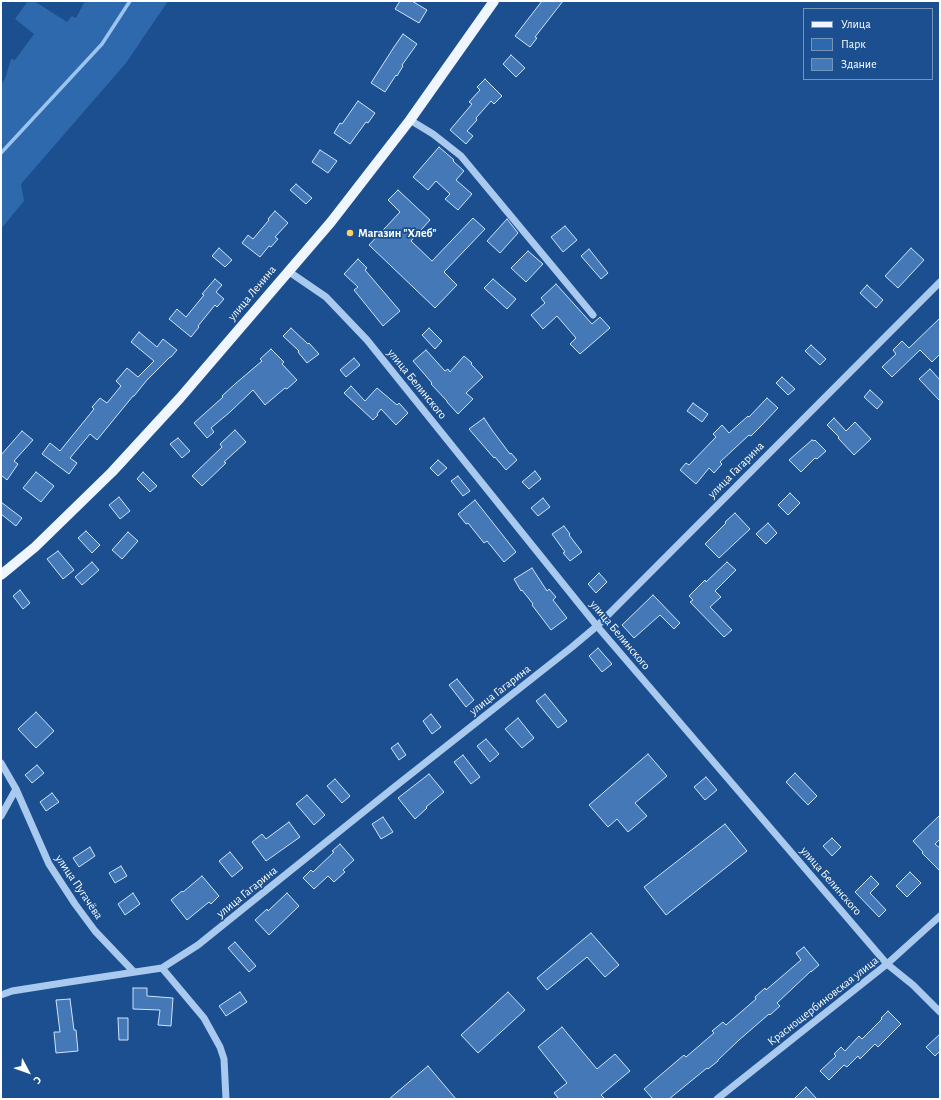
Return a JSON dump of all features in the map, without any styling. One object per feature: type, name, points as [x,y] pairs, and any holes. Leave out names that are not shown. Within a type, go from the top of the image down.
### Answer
[{"type":"main road","name":"улица Ленина","points":[[1,576],[35,547],[112,472],[180,398],[330,222],[410,120],[494,1]]},
{"type":"street","points":[[410,120],[433,134],[461,156],[593,315]]},
{"type":"street","name":"улица Белинского","points":[[288,271],[326,297],[367,340],[597,626],[887,964],[913,985],[940,1012]]},
{"type":"street","name":"улица Гагарина","points":[[1,995],[12,991],[132,971],[162,968],[198,945],[597,626],[940,282]]},
{"type":"street","name":"улица Пугачёва","points":[[1,763],[16,789],[49,864],[75,904],[132,971]]},
{"type":"street","points":[[1,816],[16,789]]},
{"type":"street","name":"Краснощербиновская улица","points":[[716,1099],[887,964],[940,916]]},
{"type":"street","points":[[162,968],[204,1018],[220,1047],[224,1059],[226,1099]]},
{"type":"green space","points":[[28,1],[34,1],[67,22],[72,16],[76,18],[85,1],[168,1],[126,63],[21,184],[24,201],[1,229],[1,84],[5,79],[11,59],[15,60],[34,34],[15,19]]},
{"type":"building","points":[[400,1],[412,1],[427,10],[419,23],[395,9]]},
{"type":"building","points":[[542,1],[563,1],[535,37],[537,38],[530,47],[515,36]]},
{"type":"building","points":[[403,34],[417,44],[385,92],[371,83]]},
{"type":"building","points":[[511,55],[525,68],[516,77],[503,64]]},
{"type":"building","points":[[485,79],[502,96],[494,104],[491,101],[476,118],[477,120],[467,131],[473,136],[466,144],[450,130],[472,104],[469,102],[480,90],[477,87]]},
{"type":"building","points":[[358,101],[375,113],[368,123],[366,122],[350,144],[334,133]]},
{"type":"building","points":[[439,147],[464,171],[456,180],[472,194],[458,210],[445,199],[450,194],[436,181],[428,190],[413,177]]},
{"type":"building","points":[[320,150],[337,161],[328,173],[312,162]]},
{"type":"building","points":[[296,184],[312,198],[306,204],[290,190]]},
{"type":"building","points":[[398,190],[430,220],[411,241],[432,261],[473,218],[485,229],[444,272],[457,285],[435,308],[369,245],[400,212],[388,200]]},
{"type":"building","points":[[275,211],[288,223],[275,237],[278,239],[271,247],[269,246],[260,257],[242,243],[248,235],[253,239]]},
{"type":"building","points":[[507,219],[518,233],[500,253],[487,241]]},
{"type":"building","points":[[565,226],[577,240],[563,252],[551,237]]},
{"type":"building","points":[[219,248],[232,260],[225,267],[212,256]]},
{"type":"building","points":[[911,248],[924,260],[898,288],[885,276]]},
{"type":"building","points":[[589,249],[608,273],[601,279],[581,256]]},
{"type":"building","points":[[528,251],[543,264],[526,282],[511,268]]},
{"type":"building","points":[[358,259],[367,268],[365,270],[400,311],[383,326],[354,290],[358,287],[344,274]]},
{"type":"building","points":[[215,279],[222,285],[216,292],[224,299],[217,307],[215,305],[191,337],[169,319],[177,309],[186,317],[204,295],[202,294]]},
{"type":"building","points":[[493,279],[516,299],[507,309],[484,288]]},
{"type":"building","points":[[556,284],[592,324],[600,317],[610,328],[580,354],[570,344],[576,338],[557,316],[543,329],[531,315],[545,303],[541,298]]},
{"type":"building","points":[[867,285],[883,300],[876,308],[860,293]]},
{"type":"building","points":[[940,318],[940,354],[932,362],[920,350],[892,377],[882,367],[896,354],[893,350],[902,341],[909,348]]},
{"type":"building","points":[[291,328],[308,344],[309,343],[319,354],[307,363],[298,352],[299,351],[283,336]]},
{"type":"building","points":[[429,328],[442,341],[435,349],[422,335]]},
{"type":"building","points":[[139,332],[157,347],[163,339],[177,350],[147,380],[97,440],[90,434],[70,458],[77,463],[69,474],[42,454],[50,443],[60,451],[94,409],[92,407],[100,398],[107,403],[121,386],[116,381],[127,368],[138,377],[154,361],[131,342]]},
{"type":"building","points":[[811,345],[826,359],[820,365],[805,351]]},
{"type":"building","points":[[271,349],[284,362],[282,364],[297,380],[265,405],[253,390],[211,428],[214,432],[207,438],[194,423],[262,361],[260,359]]},
{"type":"building","points":[[426,350],[445,371],[448,369],[450,372],[464,356],[472,363],[471,364],[483,377],[466,393],[473,399],[458,414],[413,361]]},
{"type":"building","points":[[354,358],[360,365],[346,377],[340,370]]},
{"type":"building","points":[[930,369],[940,380],[940,401],[919,379]]},
{"type":"building","points":[[782,377],[795,389],[788,395],[776,383]]},
{"type":"building","points":[[351,386],[365,401],[377,388],[397,405],[399,403],[408,413],[396,425],[381,409],[373,420],[344,393]]},
{"type":"building","points":[[870,390],[883,402],[877,409],[864,397]]},
{"type":"building","points":[[767,398],[778,408],[751,436],[749,435],[720,462],[722,464],[714,473],[709,468],[696,484],[680,470],[686,463],[689,465],[716,437],[713,434],[722,425],[729,433],[748,416],[749,417]]},
{"type":"building","points":[[693,403],[708,414],[702,422],[687,411]]},
{"type":"building","points":[[484,418],[510,454],[511,453],[517,460],[506,470],[469,429]]},
{"type":"building","points":[[834,418],[846,431],[855,422],[871,439],[854,455],[827,425]]},
{"type":"building","points":[[235,430],[246,442],[224,462],[226,463],[202,486],[192,476],[222,447],[220,444]]},
{"type":"building","points":[[22,431],[33,440],[14,461],[18,464],[7,480],[1,475],[1,455]]},
{"type":"building","points":[[178,438],[190,451],[182,458],[170,444]]},
{"type":"building","points":[[812,440],[815,440],[826,451],[817,459],[815,458],[801,472],[789,460]]},
{"type":"building","points":[[438,460],[447,468],[438,476],[430,468]]},
{"type":"building","points":[[535,471],[541,479],[529,489],[522,482]]},
{"type":"building","points":[[36,472],[54,486],[41,502],[23,488]]},
{"type":"building","points":[[143,472],[157,486],[150,492],[137,479]]},
{"type":"building","points":[[458,476],[470,491],[463,496],[451,481]]},
{"type":"building","points":[[790,493],[800,503],[788,515],[778,505]]},
{"type":"building","points":[[119,497],[130,511],[120,519],[109,505]]},
{"type":"building","points":[[543,498],[550,507],[538,516],[531,508]]},
{"type":"building","points":[[475,500],[516,552],[504,562],[487,541],[484,543],[468,523],[466,524],[458,514]]},
{"type":"building","points":[[1,502],[22,518],[16,526],[1,514]]},
{"type":"building","points":[[735,513],[750,529],[719,558],[705,544]]},
{"type":"building","points":[[768,523],[777,533],[766,544],[756,534]]},
{"type":"building","points":[[564,526],[582,552],[570,561],[563,553],[565,552],[552,534]]},
{"type":"building","points":[[86,531],[100,545],[92,553],[78,538]]},
{"type":"building","points":[[128,532],[138,541],[122,559],[112,550]]},
{"type":"building","points":[[58,551],[74,570],[63,579],[47,559]]},
{"type":"building","points":[[92,562],[99,570],[82,585],[75,577]]},
{"type":"building","points":[[727,562],[736,570],[715,591],[721,597],[710,607],[732,630],[724,637],[690,602],[693,600],[689,596],[705,580],[706,582]]},
{"type":"building","points":[[532,568],[547,591],[549,589],[556,597],[553,600],[567,618],[551,630],[532,605],[533,604],[522,590],[521,591],[514,579]]},
{"type":"building","points":[[599,573],[607,582],[596,593],[588,584]]},
{"type":"building","points":[[20,590],[30,603],[23,609],[13,596]]},
{"type":"building","points":[[653,595],[680,623],[674,629],[660,615],[634,638],[622,625]]},
{"type":"building","points":[[598,648],[612,664],[602,672],[589,656]]},
{"type":"building","points":[[457,679],[474,700],[466,707],[449,685]]},
{"type":"building","points":[[545,694],[567,721],[558,728],[536,701]]},
{"type":"building","points":[[36,712],[54,731],[36,748],[18,729]]},
{"type":"building","points":[[431,714],[441,727],[432,734],[423,721]]},
{"type":"building","points":[[518,718],[534,738],[522,748],[505,729]]},
{"type":"building","points":[[486,739],[499,754],[490,762],[477,746]]},
{"type":"building","points":[[398,743],[406,755],[399,760],[391,748]]},
{"type":"building","points":[[648,754],[667,776],[635,803],[647,816],[628,832],[617,819],[608,827],[589,805]]},
{"type":"building","points":[[463,755],[480,777],[471,784],[454,762]]},
{"type":"building","points":[[37,765],[44,773],[32,783],[25,775]]},
{"type":"building","points":[[795,773],[817,796],[808,805],[786,782]]},
{"type":"building","points":[[429,774],[444,792],[426,807],[427,808],[415,819],[398,798]]},
{"type":"building","points":[[706,777],[717,790],[705,800],[694,787]]},
{"type":"building","points":[[335,779],[350,796],[342,803],[327,786]]},
{"type":"building","points":[[52,793],[59,802],[46,811],[40,802]]},
{"type":"building","points":[[307,795],[325,815],[314,825],[296,804]]},
{"type":"building","points":[[940,815],[940,839],[935,844],[940,848],[940,871],[922,853],[923,852],[913,841]]},
{"type":"building","points":[[383,817],[393,832],[381,839],[372,824]]},
{"type":"building","points":[[289,822],[300,837],[266,861],[252,842],[262,834],[266,839]]},
{"type":"building","points":[[725,824],[747,851],[666,915],[644,887]]},
{"type":"building","points":[[832,838],[841,847],[832,856],[823,846]]},
{"type":"building","points":[[340,844],[354,860],[343,870],[345,872],[334,882],[328,876],[314,889],[303,878],[311,870],[313,872],[334,852],[332,851]]},
{"type":"building","points":[[90,847],[95,856],[79,867],[73,858]]},
{"type":"building","points":[[230,852],[243,868],[232,877],[219,861]]},
{"type":"building","points":[[121,866],[127,876],[115,883],[109,873]]},
{"type":"building","points":[[910,872],[921,883],[907,897],[896,886]]},
{"type":"building","points":[[202,876],[219,896],[211,904],[209,902],[187,920],[171,900]]},
{"type":"building","points":[[871,876],[879,884],[870,893],[886,910],[879,917],[855,892]]},
{"type":"building","points":[[133,893],[140,904],[125,915],[118,904]]},
{"type":"building","points":[[287,893],[299,906],[269,935],[255,920],[267,909],[268,911]]},
{"type":"building","points":[[591,933],[619,965],[605,977],[587,957],[547,990],[537,978]]},
{"type":"building","points":[[235,942],[256,966],[249,972],[228,948]]},
{"type":"building","points":[[804,947],[819,965],[777,1003],[780,1006],[739,1040],[718,1061],[708,1069],[707,1068],[669,1099],[653,1099],[644,1089],[684,1055],[686,1057],[714,1033],[712,1031],[723,1022],[726,1025],[756,999],[755,997],[765,988],[766,990],[801,960],[796,953]]},
{"type":"building","points":[[133,988],[147,988],[147,996],[173,998],[171,1026],[158,1025],[160,1010],[133,1009]]},
{"type":"building","points":[[240,992],[247,1002],[226,1016],[219,1006]]},
{"type":"building","points":[[508,992],[525,1010],[478,1053],[461,1035]]},
{"type":"building","points":[[70,999],[74,1030],[76,1030],[78,1051],[56,1053],[54,1032],[60,1032],[56,1000]]},
{"type":"building","points":[[888,1011],[901,1024],[878,1047],[875,1044],[860,1059],[858,1056],[847,1067],[844,1065],[829,1080],[820,1071],[836,1056],[834,1054],[841,1047],[845,1051],[859,1036],[862,1039]]},
{"type":"building","points":[[118,1018],[128,1018],[128,1040],[119,1040]]},
{"type":"building","points":[[562,1027],[597,1069],[615,1054],[630,1071],[601,1095],[605,1099],[559,1099],[554,1093],[567,1083],[538,1047]]},
{"type":"building","points":[[940,1034],[940,1051],[935,1056],[926,1047]]},
{"type":"building","points":[[428,1066],[456,1099],[389,1099]]},
{"type":"building","points":[[806,1087],[817,1099],[794,1099]]},
{"type":"waterway","points":[[1,153],[102,44],[130,1]]},
{"type":"place","name":"Магазин \"Хлеб\"","points":[[350,233]]}]
